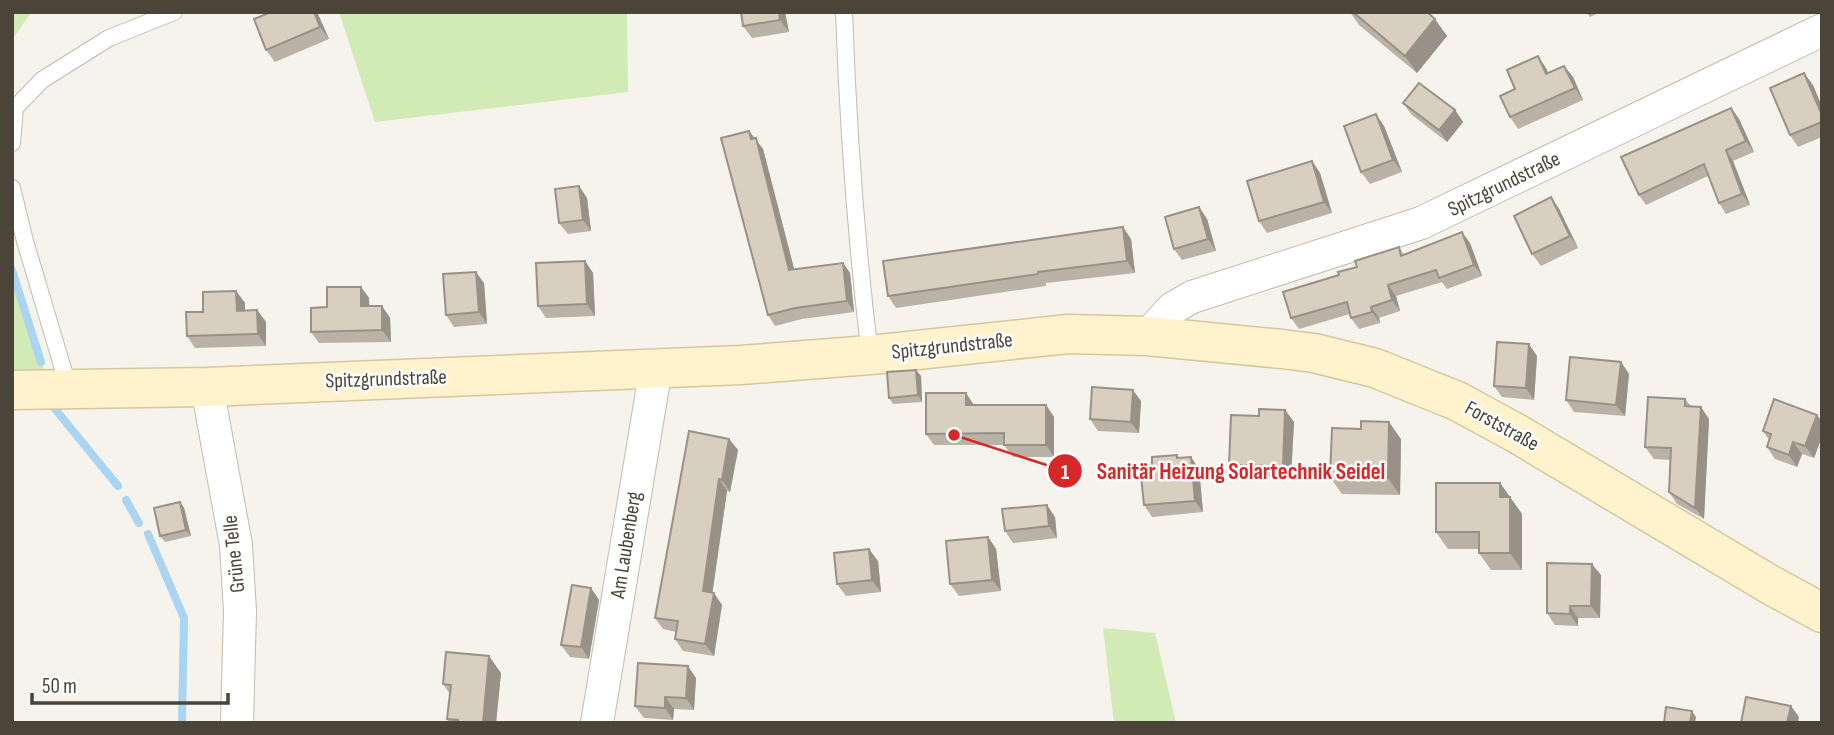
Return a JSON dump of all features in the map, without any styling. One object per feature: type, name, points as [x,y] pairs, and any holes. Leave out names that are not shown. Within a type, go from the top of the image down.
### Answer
[{"type":"street","name":"Spitzgrundstraße","points":[[12,390],[207,387],[751,365],[1068,334],[1147,336],[1173,308],[1192,297],[1421,223],[1822,30]]},
{"type":"street","name":"Forststraße","points":[[1147,336],[1314,354],[1375,368],[1404,378],[1483,414],[1822,613]]},
{"type":"street","name":"Am Laubenberg","points":[[597,723],[656,368]]},
{"type":"street","name":"Grüne Telle","points":[[207,387],[236,545],[240,611],[237,723]]},
{"type":"lane","points":[[12,143],[15,108],[42,80],[109,38],[174,12]]},
{"type":"lane","points":[[844,12],[848,118],[870,355]]},
{"type":"lane","points":[[12,188],[69,389]]},
{"type":"green space","points":[[12,12],[36,12],[30,14],[12,40]]},
{"type":"green space","points":[[339,12],[627,12],[628,92],[375,122]]},
{"type":"green space","points":[[12,279],[45,372],[12,370]]},
{"type":"green space","points":[[1103,628],[1155,633],[1176,723],[1114,723]]},
{"type":"building","points":[[271,12],[314,12],[320,27],[266,50],[254,19]]},
{"type":"building","points":[[741,12],[779,12],[780,20],[743,26]]},
{"type":"building","points":[[1353,12],[1427,12],[1435,19],[1405,56]]},
{"type":"building","points":[[1538,56],[1546,74],[1564,66],[1575,88],[1510,117],[1500,96],[1515,89],[1507,70]]},
{"type":"building","points":[[1804,73],[1822,115],[1822,122],[1790,135],[1770,88]]},
{"type":"building","points":[[1419,83],[1455,110],[1439,130],[1403,103]]},
{"type":"building","points":[[1731,108],[1746,141],[1726,150],[1742,194],[1719,203],[1704,164],[1639,195],[1621,157]]},
{"type":"building","points":[[1376,114],[1393,160],[1361,172],[1344,126]]},
{"type":"building","points":[[749,131],[751,139],[756,138],[789,270],[843,263],[847,301],[795,308],[768,315],[721,138]]},
{"type":"building","points":[[1312,161],[1324,202],[1259,221],[1247,181]]},
{"type":"building","points":[[579,186],[583,220],[559,223],[555,189]]},
{"type":"building","points":[[1551,197],[1570,236],[1532,254],[1514,216]]},
{"type":"building","points":[[1199,207],[1208,239],[1174,249],[1165,217]]},
{"type":"building","points":[[1123,227],[1127,261],[888,296],[883,261]]},
{"type":"building","points":[[1462,232],[1474,265],[1439,278],[1436,270],[1388,285],[1392,300],[1371,307],[1372,312],[1351,318],[1347,302],[1291,318],[1283,292],[1339,275],[1338,272],[1357,267],[1355,261],[1399,247],[1401,256]]},
{"type":"building","points":[[585,261],[587,304],[538,306],[536,263]]},
{"type":"building","points":[[476,272],[479,312],[446,315],[443,274]]},
{"type":"building","points":[[327,287],[361,287],[361,306],[382,306],[382,330],[311,332],[311,308],[327,307]]},
{"type":"building","points":[[236,291],[237,311],[257,310],[258,334],[187,336],[186,312],[203,312],[203,292]]},
{"type":"building","points":[[1497,342],[1529,344],[1526,388],[1494,386]]},
{"type":"building","points":[[1570,357],[1621,362],[1616,405],[1566,400]]},
{"type":"building","points":[[916,370],[918,395],[889,398],[887,372]]},
{"type":"building","points":[[1092,387],[1133,390],[1131,422],[1090,419]]},
{"type":"building","points":[[926,393],[966,393],[966,405],[1046,405],[1046,445],[1004,445],[1004,433],[926,434]]},
{"type":"building","points":[[1648,397],[1685,399],[1685,406],[1701,407],[1695,508],[1669,492],[1671,448],[1645,447]]},
{"type":"building","points":[[1774,399],[1817,415],[1805,446],[1793,442],[1789,455],[1767,447],[1771,434],[1763,431]]},
{"type":"building","points":[[1259,409],[1285,410],[1283,466],[1229,465],[1231,415],[1259,416]]},
{"type":"building","points":[[1361,421],[1389,422],[1388,478],[1330,477],[1332,428],[1361,429]]},
{"type":"building","points":[[689,431],[729,439],[722,480],[719,479],[703,591],[714,593],[705,644],[675,639],[678,621],[655,618]]},
{"type":"building","points":[[1177,455],[1177,458],[1191,457],[1195,501],[1144,505],[1140,466],[1152,465],[1152,457]]},
{"type":"building","points":[[1436,483],[1500,483],[1500,497],[1510,497],[1510,553],[1479,553],[1479,532],[1436,532]]},
{"type":"building","points":[[180,502],[186,530],[160,536],[154,508]]},
{"type":"building","points":[[1047,505],[1049,526],[1005,531],[1002,509]]},
{"type":"building","points":[[988,537],[992,580],[950,584],[946,541]]},
{"type":"building","points":[[869,549],[872,580],[837,584],[834,553]]},
{"type":"building","points":[[1547,563],[1592,564],[1591,606],[1570,606],[1570,614],[1547,613]]},
{"type":"building","points":[[572,585],[591,588],[581,647],[561,645]]},
{"type":"building","points":[[446,652],[489,656],[483,723],[458,723],[458,720],[447,719],[451,685],[443,684]]},
{"type":"building","points":[[638,663],[688,666],[686,698],[665,697],[665,708],[635,706]]},
{"type":"building","points":[[1746,697],[1791,706],[1787,723],[1741,723]]},
{"type":"building","points":[[1666,707],[1692,711],[1690,723],[1664,723]]},
{"type":"waterway","points":[[12,270],[41,362]]},
{"type":"waterway","points":[[51,404],[118,486]]},
{"type":"waterway","points":[[126,500],[139,523]]},
{"type":"waterway","points":[[148,534],[184,618],[182,723]]},
{"type":"place","name":"Sanitär Heizung Solartechnik Seidel","points":[[954,435]]}]
